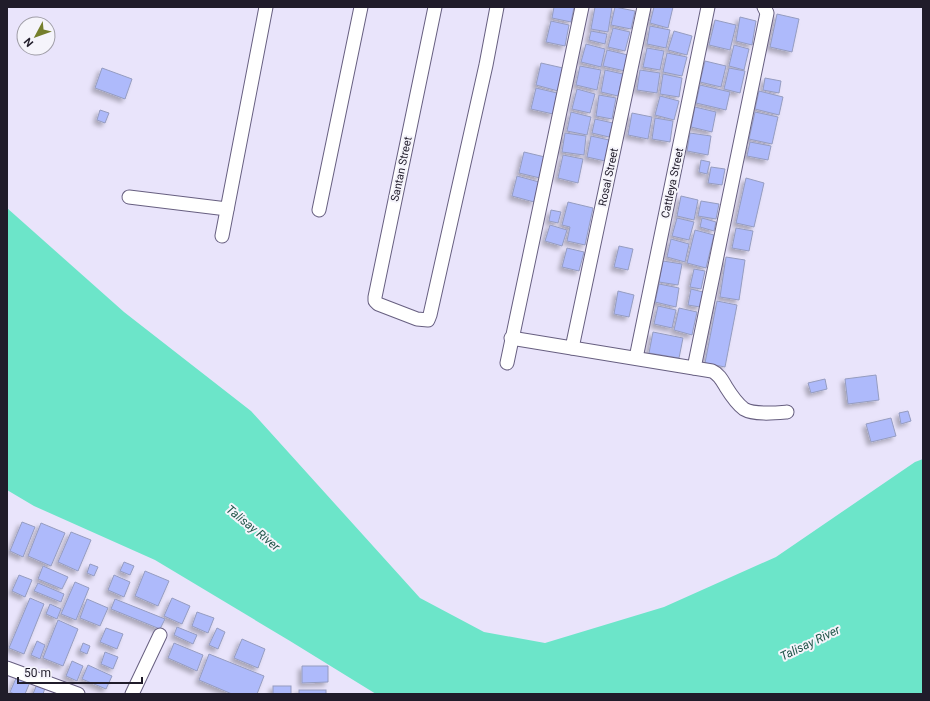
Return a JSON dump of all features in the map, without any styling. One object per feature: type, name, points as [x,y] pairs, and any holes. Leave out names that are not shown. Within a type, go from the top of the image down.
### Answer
[{"type":"street","points":[[222,236],[266,7]]},
{"type":"street","points":[[319,210],[361,7]]},
{"type":"street","name":"Santan Street","points":[[434,7],[375,297],[375,301],[378,304],[417,319],[428,320],[486,65],[497,7]]},
{"type":"street","points":[[507,363],[511,338],[582,7]]},
{"type":"street","name":"Rosal Street","points":[[572,348],[644,7]]},
{"type":"street","name":"Cattleya Street","points":[[636,358],[708,7]]},
{"type":"street","points":[[694,368],[767,12],[764,7]]},
{"type":"street","points":[[129,197],[227,209]]},
{"type":"street","points":[[511,338],[712,370],[716,373],[732,397],[745,410],[755,412],[787,412]]},
{"type":"street","points":[[132,694],[160,635]]},
{"type":"street","points":[[7,668],[78,694]]},
{"type":"water","name":"Talisay River","points":[[7,208],[124,312],[251,411],[420,598],[484,632],[545,643],[664,607],[776,557],[915,462],[923,459],[923,694],[376,694],[155,560],[34,506],[7,490]]},
{"type":"building","points":[[554,7],[574,7],[571,22],[552,18]]},
{"type":"building","points":[[595,7],[612,7],[608,32],[591,29]]},
{"type":"building","points":[[615,7],[635,11],[631,29],[611,25]]},
{"type":"building","points":[[654,7],[673,7],[668,28],[650,23]]},
{"type":"building","points":[[777,14],[799,19],[792,52],[770,47]]},
{"type":"building","points":[[740,17],[756,21],[752,45],[736,41]]},
{"type":"building","points":[[715,20],[736,25],[730,50],[709,45]]},
{"type":"building","points":[[551,21],[569,25],[565,46],[546,42]]},
{"type":"building","points":[[650,26],[670,30],[666,48],[647,44]]},
{"type":"building","points":[[613,28],[630,32],[625,51],[608,47]]},
{"type":"building","points":[[591,31],[607,34],[605,44],[589,40]]},
{"type":"building","points":[[674,31],[692,36],[687,55],[668,50]]},
{"type":"building","points":[[586,44],[605,49],[601,67],[581,62]]},
{"type":"building","points":[[734,45],[749,49],[744,70],[729,66]]},
{"type":"building","points":[[647,48],[664,51],[660,70],[643,67]]},
{"type":"building","points":[[607,50],[628,55],[625,71],[603,66]]},
{"type":"building","points":[[667,53],[687,57],[682,76],[663,72]]},
{"type":"building","points":[[705,61],[726,66],[721,87],[700,82]]},
{"type":"building","points":[[541,63],[563,68],[558,91],[536,85]]},
{"type":"building","points":[[580,66],[601,70],[597,90],[576,85]]},
{"type":"building","points":[[102,68],[132,79],[125,99],[95,88]]},
{"type":"building","points":[[729,68],[745,71],[740,93],[724,89]]},
{"type":"building","points":[[605,70],[623,74],[618,96],[601,92]]},
{"type":"building","points":[[640,70],[660,73],[657,93],[637,90]]},
{"type":"building","points":[[663,74],[682,78],[679,97],[660,94]]},
{"type":"building","points":[[765,78],[781,81],[779,93],[763,90]]},
{"type":"building","points":[[700,85],[730,92],[726,110],[696,103]]},
{"type":"building","points":[[536,88],[557,93],[553,114],[531,109]]},
{"type":"building","points":[[577,89],[595,94],[590,113],[572,109]]},
{"type":"building","points":[[759,91],[783,97],[779,115],[755,109]]},
{"type":"building","points":[[599,95],[616,98],[612,119],[596,116]]},
{"type":"building","points":[[660,96],[679,101],[674,120],[655,115]]},
{"type":"building","points":[[695,107],[716,112],[712,132],[691,127]]},
{"type":"building","points":[[100,110],[109,113],[105,123],[97,120]]},
{"type":"building","points":[[571,112],[591,117],[587,135],[567,131]]},
{"type":"building","points":[[755,112],[778,117],[772,144],[749,139]]},
{"type":"building","points":[[632,113],[652,117],[648,139],[628,135]]},
{"type":"building","points":[[655,118],[673,121],[670,142],[652,139]]},
{"type":"building","points":[[595,119],[613,123],[609,137],[592,133]]},
{"type":"building","points":[[565,133],[586,136],[584,155],[562,152]]},
{"type":"building","points":[[690,133],[711,136],[708,155],[687,151]]},
{"type":"building","points":[[591,136],[609,140],[605,161],[587,157]]},
{"type":"building","points":[[750,142],[771,146],[768,160],[747,156]]},
{"type":"building","points":[[524,152],[545,157],[540,178],[519,173]]},
{"type":"building","points":[[563,155],[583,159],[578,183],[558,178]]},
{"type":"building","points":[[701,160],[710,162],[707,174],[699,172]]},
{"type":"building","points":[[711,167],[725,169],[722,185],[708,183]]},
{"type":"building","points":[[517,176],[539,182],[534,202],[512,196]]},
{"type":"building","points":[[746,178],[764,183],[754,227],[736,223]]},
{"type":"building","points":[[681,196],[698,200],[694,220],[677,216]]},
{"type":"building","points":[[701,201],[719,204],[716,219],[698,216]]},
{"type":"building","points":[[568,202],[593,208],[585,245],[567,241],[570,227],[562,225]]},
{"type":"building","points":[[551,210],[561,212],[558,223],[549,221]]},
{"type":"building","points":[[677,218],[694,222],[689,240],[672,236]]},
{"type":"building","points":[[702,218],[716,222],[714,231],[700,227]]},
{"type":"building","points":[[550,225],[567,230],[562,246],[545,241]]},
{"type":"building","points":[[736,228],[753,231],[749,251],[732,248]]},
{"type":"building","points":[[695,230],[714,235],[706,268],[687,263]]},
{"type":"building","points":[[671,239],[689,244],[685,262],[667,257]]},
{"type":"building","points":[[619,246],[633,249],[628,270],[614,267]]},
{"type":"building","points":[[567,248],[584,252],[579,271],[562,267]]},
{"type":"building","points":[[726,257],[745,260],[739,300],[720,297]]},
{"type":"building","points":[[663,261],[682,264],[678,285],[659,282]]},
{"type":"building","points":[[694,269],[705,271],[701,289],[690,287]]},
{"type":"building","points":[[659,284],[679,288],[676,307],[655,302]]},
{"type":"building","points":[[691,289],[703,292],[700,307],[688,305]]},
{"type":"building","points":[[618,291],[634,295],[629,317],[614,314]]},
{"type":"building","points":[[717,301],[737,305],[725,367],[705,363]]},
{"type":"building","points":[[658,306],[676,310],[672,328],[654,324]]},
{"type":"building","points":[[679,308],[697,312],[692,335],[674,330]]},
{"type":"building","points":[[653,332],[683,338],[679,358],[649,353]]},
{"type":"building","points":[[876,375],[879,400],[848,404],[845,379]]},
{"type":"building","points":[[825,379],[827,389],[811,393],[808,383]]},
{"type":"building","points":[[908,411],[911,421],[901,424],[899,413]]},
{"type":"building","points":[[891,418],[896,436],[871,442],[866,424]]},
{"type":"building","points":[[22,522],[35,527],[23,557],[10,551]]},
{"type":"building","points":[[41,523],[65,533],[51,566],[28,556]]},
{"type":"building","points":[[71,532],[91,540],[78,571],[58,562]]},
{"type":"building","points":[[124,562],[134,566],[130,575],[120,571]]},
{"type":"building","points":[[90,564],[98,567],[94,576],[87,573]]},
{"type":"building","points":[[43,566],[68,577],[62,589],[38,579]]},
{"type":"building","points":[[145,571],[169,581],[158,606],[135,596]]},
{"type":"building","points":[[19,575],[32,580],[25,597],[12,591]]},
{"type":"building","points":[[114,575],[130,582],[124,597],[108,590]]},
{"type":"building","points":[[75,582],[89,588],[76,620],[61,614]]},
{"type":"building","points":[[38,583],[64,594],[61,602],[34,591]]},
{"type":"building","points":[[30,598],[44,604],[24,654],[9,648]]},
{"type":"building","points":[[172,598],[190,606],[182,624],[164,616]]},
{"type":"building","points":[[87,599],[108,608],[100,626],[80,618]]},
{"type":"building","points":[[115,599],[165,619],[160,629],[111,609]]},
{"type":"building","points":[[50,604],[61,609],[57,619],[46,614]]},
{"type":"building","points":[[197,612],[214,618],[208,633],[192,626]]},
{"type":"building","points":[[58,620],[78,629],[63,666],[43,658]]},
{"type":"building","points":[[177,627],[197,635],[193,644],[174,635]]},
{"type":"building","points":[[106,628],[123,634],[117,649],[100,642]]},
{"type":"building","points":[[217,628],[225,632],[218,649],[209,645]]},
{"type":"building","points":[[242,639],[265,649],[258,668],[234,658]]},
{"type":"building","points":[[37,641],[45,645],[40,659],[31,655]]},
{"type":"building","points":[[83,643],[90,646],[87,654],[80,651]]},
{"type":"building","points":[[174,643],[203,655],[197,671],[168,658]]},
{"type":"building","points":[[105,652],[118,657],[113,669],[101,664]]},
{"type":"building","points":[[209,654],[264,676],[257,694],[232,694],[199,680]]},
{"type":"building","points":[[72,661],[83,666],[77,681],[66,676]]},
{"type":"building","points":[[88,665],[112,676],[106,689],[82,679]]},
{"type":"building","points":[[302,666],[328,666],[328,682],[302,683]]},
{"type":"building","points":[[17,676],[30,682],[25,694],[14,694],[10,692]]},
{"type":"building","points":[[37,684],[45,688],[43,694],[33,694]]},
{"type":"building","points":[[273,686],[291,686],[291,694],[273,694]]},
{"type":"building","points":[[299,690],[326,690],[326,694],[299,694]]}]
